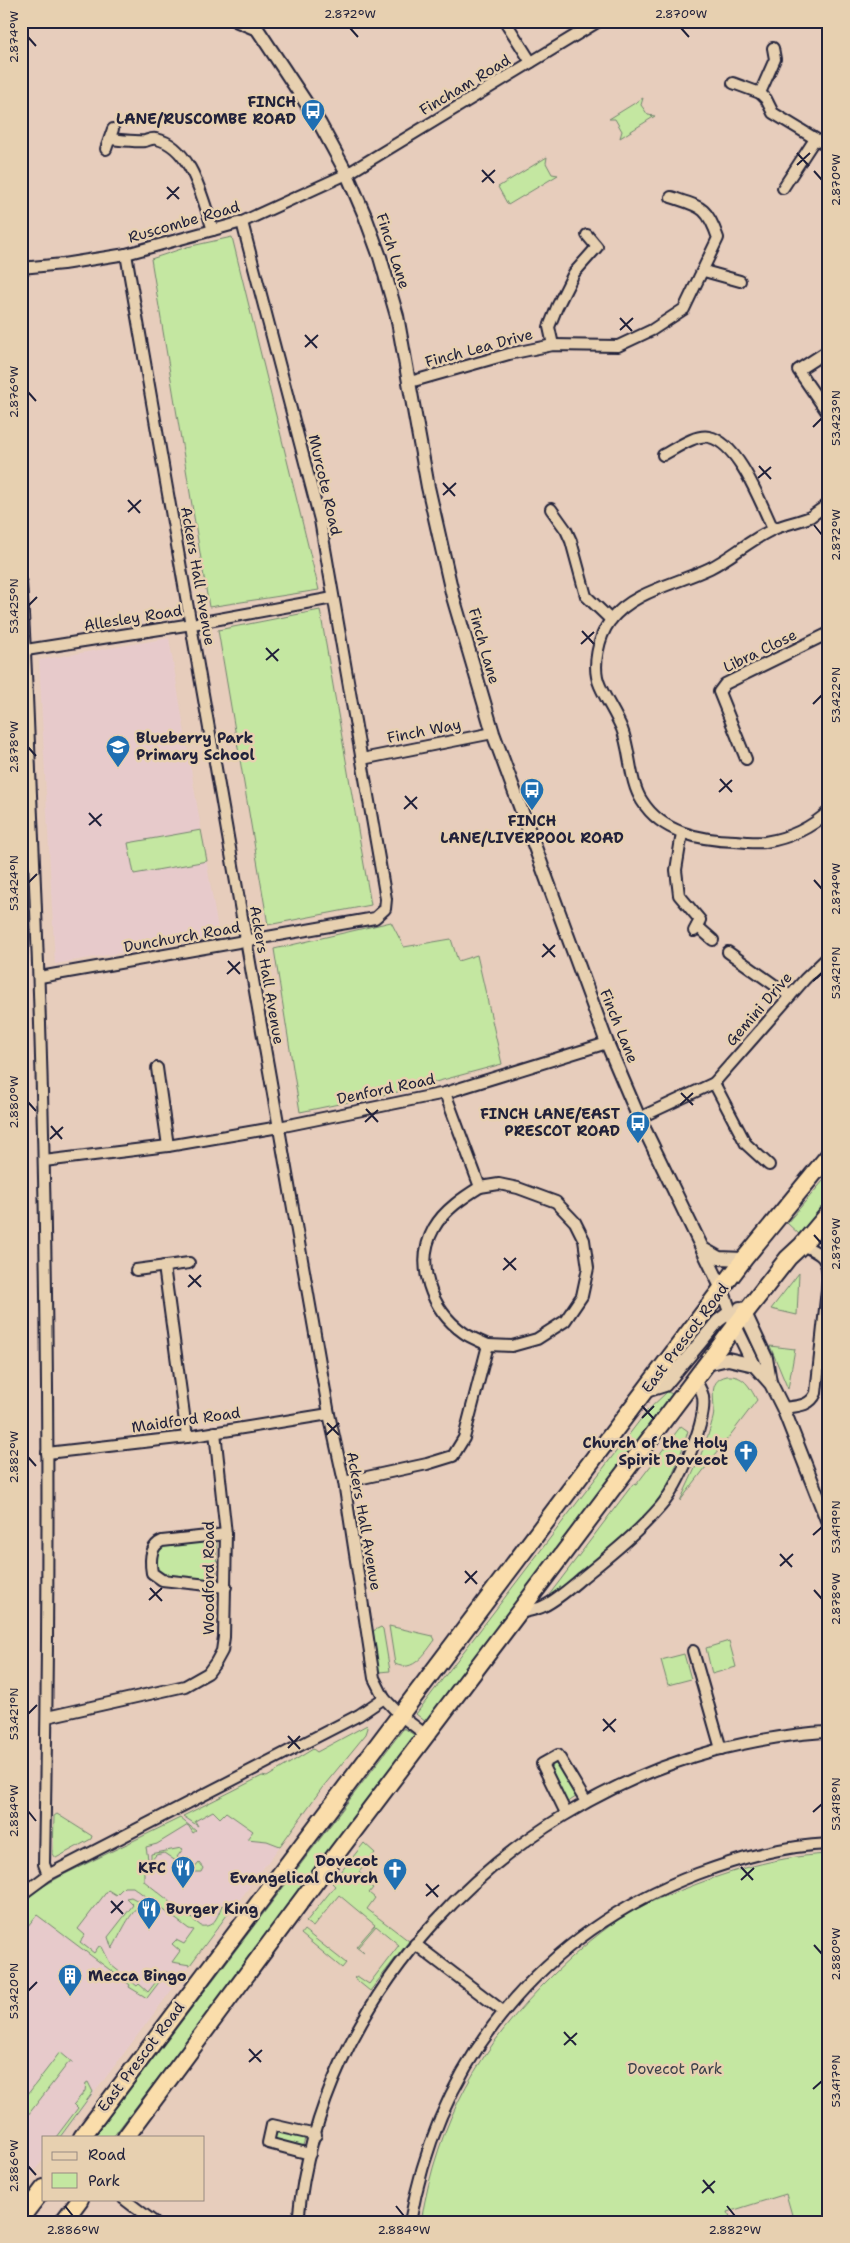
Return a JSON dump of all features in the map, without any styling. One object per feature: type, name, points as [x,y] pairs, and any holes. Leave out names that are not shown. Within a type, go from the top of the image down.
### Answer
[{"type":"highway","name":"East Prescot Road","points":[[83,2136],[744,1259],[829,1155]]},
{"type":"highway","points":[[127,2136],[426,1735],[707,1364],[736,1318],[829,1213]]},
{"type":"highway","points":[[21,2218],[42,2191]]},
{"type":"highway","points":[[62,2222],[79,2200]]},
{"type":"street","name":"Finch Lane","points":[[235,21],[256,26],[320,124],[347,174],[380,257],[397,316],[428,487],[453,597],[493,733],[607,1043],[639,1118],[736,1318]]},
{"type":"street","points":[[505,21],[531,62]]},
{"type":"street","name":"Fincham Road","points":[[347,174],[599,21]]},
{"type":"street","points":[[760,93],[775,59],[773,48]]},
{"type":"street","points":[[733,83],[760,93],[766,99],[773,113],[829,147]]},
{"type":"street","points":[[110,139],[145,141],[154,138],[167,142],[179,151],[192,172],[213,230]]},
{"type":"street","points":[[783,188],[815,139]]},
{"type":"street","name":"Ruscombe Road","points":[[21,268],[64,264],[126,254],[242,222],[347,174]]},
{"type":"street","name":"Finch Lea Drive","points":[[410,382],[509,354],[553,345],[618,346],[652,330],[684,309],[704,271],[718,238],[711,217],[700,207],[671,197]]},
{"type":"street","name":"Murcote Road","points":[[242,222],[320,520],[362,759]]},
{"type":"street","points":[[553,345],[549,327],[557,307],[574,273],[597,247],[587,235]]},
{"type":"street","name":"Ackers Hall Avenue","points":[[126,254],[329,1414],[344,1482],[374,1678],[384,1698]]},
{"type":"street","points":[[704,271],[740,281]]},
{"type":"street","points":[[829,350],[798,370],[829,415]]},
{"type":"street","points":[[663,454],[698,438],[708,437],[723,443],[732,453],[750,482],[773,529]]},
{"type":"street","points":[[829,504],[809,517],[773,529],[710,568],[644,595],[628,604],[611,620],[604,631],[596,672],[599,684],[620,724],[628,744],[638,794],[643,804],[664,824],[696,838],[720,841],[763,842],[800,831],[815,824],[829,811]]},
{"type":"street","points":[[551,508],[571,541],[586,596],[611,620]]},
{"type":"street","points":[[21,583],[26,650],[25,742],[40,977],[44,1162],[47,1453],[47,1717],[44,1864],[48,1875]]},
{"type":"street","name":"Allesley Road","points":[[26,650],[192,624],[333,598]]},
{"type":"street","name":"Libra Close","points":[[746,759],[719,692],[725,684],[829,633]]},
{"type":"street","name":"Finch Way","points":[[362,759],[493,733]]},
{"type":"street","name":"Dunchurch Road","points":[[40,977],[375,918],[385,909],[386,898],[362,759]]},
{"type":"street","points":[[682,833],[676,870],[679,895],[700,920],[696,929],[713,940]]},
{"type":"street","points":[[728,952],[790,996]]},
{"type":"street","name":"Gemini Drive","points":[[639,1118],[714,1083],[790,996],[829,956]]},
{"type":"street","name":"Denford Road","points":[[44,1162],[168,1146],[279,1127],[446,1092],[607,1043]]},
{"type":"street","points":[[157,1068],[168,1146]]},
{"type":"street","points":[[714,1083],[746,1144],[769,1165]]},
{"type":"street","points":[[446,1092],[480,1187]]},
{"type":"street","points":[[499,1184],[518,1188],[556,1202],[575,1222],[584,1240],[588,1268],[582,1296],[565,1321],[537,1339],[512,1346],[488,1345],[464,1333],[435,1302],[425,1268],[426,1249],[434,1227],[446,1213],[480,1187],[499,1184]]},
{"type":"street","points":[[782,1408],[808,1403],[813,1400],[816,1393],[828,1266],[823,1257],[802,1245]]},
{"type":"street","points":[[703,1250],[713,1256],[724,1259],[744,1259]]},
{"type":"street","points":[[136,1270],[189,1263]]},
{"type":"street","points":[[164,1266],[187,1436]]},
{"type":"street","points":[[736,1318],[754,1365],[771,1384]]},
{"type":"street","points":[[736,1318],[766,1358],[771,1384],[806,1462],[829,1525]]},
{"type":"street","points":[[643,1392],[666,1385],[718,1321],[736,1318]]},
{"type":"street","points":[[344,1482],[427,1464],[453,1456],[464,1438],[488,1345]]},
{"type":"street","points":[[707,1364],[728,1359],[754,1365]]},
{"type":"street","points":[[519,1613],[532,1611],[546,1605],[561,1595],[602,1562],[662,1505],[685,1466],[702,1415],[703,1396],[695,1380]]},
{"type":"street","name":"Maidford Road","points":[[47,1453],[187,1436],[329,1414]]},
{"type":"street","name":"Woodford Road","points":[[47,1717],[171,1690],[197,1681],[208,1673],[222,1651],[226,1587],[226,1534],[215,1432]]},
{"type":"street","points":[[226,1534],[162,1541],[152,1549],[151,1567],[152,1573],[162,1580],[226,1587]]},
{"type":"street","points":[[693,1651],[722,1749]]},
{"type":"street","points":[[21,1895],[48,1875],[354,1718],[384,1698],[400,1715],[426,1735]]},
{"type":"street","points":[[298,2222],[310,2154],[330,2091],[348,2051],[385,1985],[415,1944],[480,1876],[520,1844],[566,1813],[652,1771],[722,1749],[782,1737],[829,1732]]},
{"type":"street","points":[[566,1813],[542,1764],[558,1755],[586,1802]]},
{"type":"street","points":[[410,2222],[424,2161],[448,2098],[478,2046],[504,2012],[537,1976],[604,1920],[663,1888],[747,1856],[774,1850],[829,1844]]},
{"type":"street","points":[[415,1944],[504,2012]]},
{"type":"street","points":[[310,2154],[268,2143],[272,2125],[316,2135]]},
{"type":"street","points":[[125,2200],[154,2222]]},
{"type":"shaded area","name":"Blueberry Park Primary School","points":[[169,638],[219,936],[55,964],[39,660]]},
{"type":"shaded area","points":[[217,1803],[280,1846],[62,2136],[42,2136],[42,2162],[21,2188],[21,1902],[76,1872]]},
{"type":"green space","points":[[643,98],[641,105],[648,115],[655,116],[620,138],[622,131],[615,119],[609,119]]},
{"type":"green space","points":[[547,157],[546,163],[552,174],[558,175],[508,205],[498,187]]},
{"type":"green space","points":[[232,237],[319,590],[209,607],[151,259],[187,247]]},
{"type":"green space","points":[[320,610],[371,905],[268,925],[218,630]]},
{"type":"green space","points":[[201,830],[207,861],[134,874],[128,843]]},
{"type":"green space","points":[[391,922],[404,947],[451,939],[458,961],[477,955],[502,1064],[402,1091],[300,1112],[274,949]]},
{"type":"green space","points":[[829,1174],[829,1201],[800,1235],[787,1223]]},
{"type":"green space","points":[[799,1273],[797,1315],[771,1309]]},
{"type":"green space","points":[[770,1346],[795,1349],[788,1389]]},
{"type":"green space","points":[[727,1376],[742,1379],[757,1400],[680,1501],[707,1440],[714,1412],[714,1387],[716,1382]]},
{"type":"green space","points":[[667,1392],[673,1394],[426,1722],[416,1714],[647,1411]]},
{"type":"green space","points":[[681,1426],[688,1431],[679,1457],[664,1491],[649,1512],[623,1538],[552,1598],[549,1595],[633,1484],[636,1485]]},
{"type":"green space","points":[[217,1540],[216,1581],[162,1575],[157,1569],[158,1551],[164,1546]]},
{"type":"green space","points":[[389,1626],[433,1636],[435,1640],[423,1656],[413,1664],[402,1666],[395,1664]]},
{"type":"green space","points":[[381,1627],[383,1629],[390,1671],[379,1672],[373,1631]]},
{"type":"green space","points":[[729,1641],[736,1667],[712,1674],[706,1648]]},
{"type":"green space","points":[[684,1654],[691,1679],[668,1685],[661,1660]]},
{"type":"green space","points":[[367,1725],[366,1734],[322,1788],[280,1846],[267,1841],[247,1839],[253,1831],[226,1812],[220,1818],[213,1811],[195,1821],[198,1826],[183,1816],[262,1776],[267,1777],[313,1749],[317,1752]]},
{"type":"green space","points":[[404,1728],[417,1737],[114,2136],[95,2136]]},
{"type":"green space","points":[[560,1761],[579,1795],[565,1804],[547,1767]]},
{"type":"green space","points":[[57,1814],[92,1836],[91,1839],[56,1858],[53,1854],[54,1816]]},
{"type":"green space","points":[[180,1818],[196,1831],[193,1833],[188,1825],[157,1844],[146,1847],[149,1865],[144,1871],[144,1881],[201,1926],[213,1923],[222,1905],[230,1911],[190,1965],[172,1962],[180,1951],[172,1944],[176,1940],[184,1944],[194,1930],[189,1929],[133,1887],[124,1887],[116,1895],[108,1890],[78,1929],[85,1935],[80,1942],[94,1953],[99,1946],[102,1947],[111,1965],[137,1986],[139,1984],[148,1992],[162,1974],[167,1972],[147,1998],[129,1987],[130,1985],[37,1915],[21,1934],[21,1899],[63,1875]]},
{"type":"green space","points":[[364,1843],[375,1853],[359,1872],[363,1876],[361,1879],[373,1888],[369,1893],[375,1898],[367,1909],[409,1941],[370,1991],[354,1978],[357,1976],[369,1984],[399,1945],[376,1926],[358,1947],[364,1953],[356,1947],[375,1925],[339,1895],[313,1927],[306,1922],[335,1886],[332,1883]]},
{"type":"green space","points":[[183,1849],[177,1857],[193,1870],[199,1863],[203,1868],[201,1872],[192,1872],[164,1853],[156,1855],[151,1861],[151,1854]]},
{"type":"green space","name":"Dovecot Park","points":[[829,1854],[829,2222],[794,2222],[786,2194],[728,2212],[732,2222],[421,2222],[439,2150],[451,2117],[466,2086],[504,2029],[528,2001],[572,1957],[620,1919],[663,1897],[745,1868],[795,1857]]},
{"type":"green space","points":[[131,1897],[146,1905],[139,1907],[131,1915],[112,1949],[108,1937],[133,1905],[126,1898]]},
{"type":"green space","points":[[304,1930],[346,1963],[342,1968],[301,1934]]},
{"type":"green space","points":[[60,2052],[73,2063],[69,2062],[21,2124],[21,2103]]},
{"type":"green space","points":[[88,2082],[93,2092],[61,2136],[57,2136],[78,2108],[74,2104],[85,2091],[86,2083]]},
{"type":"green space","points":[[278,2130],[306,2135],[302,2149],[276,2141],[275,2136]]},
{"type":"place","name":"FINCH LANE/RUSCOMBE ROAD","points":[[313,132]]},
{"type":"place","name":"Blueberry Park Primary School","points":[[118,768]]},
{"type":"place","name":"FINCH LANE/LIVERPOOL ROAD","points":[[532,811]]},
{"type":"place","name":"FINCH LANE/EAST PRESCOT ROAD","points":[[638,1144]]},
{"type":"place","name":"Church of the Holy Spirit Dovecot","points":[[746,1473]]},
{"type":"place","name":"KFC","points":[[183,1889]]},
{"type":"place","name":"Dovecot Evangelical Church","points":[[395,1891]]},
{"type":"place","name":"Burger King","points":[[149,1930]]},
{"type":"place","name":"Mecca Bingo","points":[[70,1997]]}]
